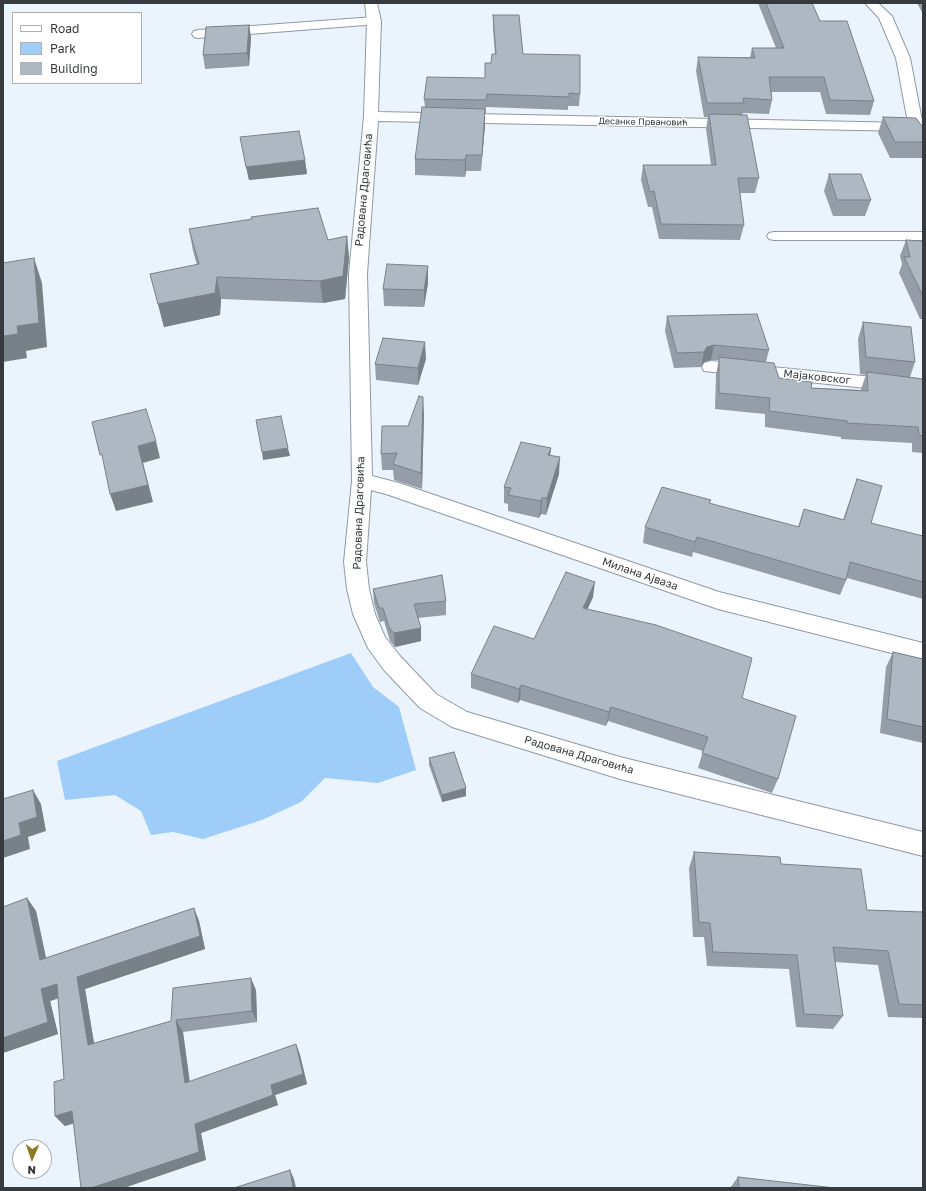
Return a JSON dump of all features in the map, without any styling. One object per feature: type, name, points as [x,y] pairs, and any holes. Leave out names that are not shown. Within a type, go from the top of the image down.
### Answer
[{"type":"street","points":[[871,3],[885,16],[903,58],[920,133]]},
{"type":"street","name":"Радована Драговића","points":[[372,12],[371,116],[358,274],[362,481],[355,562],[358,589],[364,614],[376,642],[392,664],[428,701],[460,720],[620,768],[923,844]]},
{"type":"street","name":"Десанке Првановић","points":[[371,116],[920,133]]},
{"type":"street","name":"Мајаковског","points":[[711,367],[923,388]]},
{"type":"street","name":"Милана Ајваза","points":[[362,481],[392,488],[718,600],[923,652]]},
{"type":"lane","points":[[198,34],[372,12]]},
{"type":"lane","points":[[774,236],[923,236]]},
{"type":"green space","points":[[351,653],[373,687],[399,707],[416,770],[378,783],[325,778],[301,802],[262,820],[203,839],[173,832],[151,835],[141,811],[115,795],[65,800],[57,761]]},
{"type":"building","points":[[766,3],[812,3],[820,21],[847,21],[874,101],[830,100],[824,77],[769,77],[772,100],[743,98],[744,103],[707,103],[698,57],[755,58],[752,48],[784,48]]},
{"type":"building","points":[[493,15],[519,15],[523,54],[580,55],[580,94],[569,93],[569,97],[487,94],[486,100],[424,99],[427,77],[485,78],[485,63],[491,63],[492,54],[496,54]]},
{"type":"building","points":[[249,25],[247,53],[203,55],[206,27]]},
{"type":"building","points":[[422,107],[485,109],[482,155],[466,155],[465,160],[415,159]]},
{"type":"building","points":[[709,114],[747,115],[759,178],[738,178],[744,225],[661,224],[654,191],[650,192],[643,165],[716,165]]},
{"type":"building","points":[[883,117],[916,118],[923,126],[923,142],[895,142]]},
{"type":"building","points":[[299,131],[305,160],[246,167],[240,137]]},
{"type":"building","points":[[829,174],[861,174],[871,200],[837,200]]},
{"type":"building","points":[[318,208],[328,240],[347,236],[343,276],[320,281],[217,277],[215,293],[158,304],[150,274],[199,264],[189,229],[252,219],[251,217]]},
{"type":"building","points":[[906,240],[923,241],[923,296],[904,257],[910,257]]},
{"type":"building","points":[[34,258],[39,323],[17,326],[18,334],[3,336],[3,263]]},
{"type":"building","points":[[387,264],[428,266],[424,290],[383,289]]},
{"type":"building","points":[[757,314],[769,350],[714,345],[707,347],[704,352],[677,353],[667,316]]},
{"type":"building","points":[[863,322],[911,327],[915,362],[866,357]]},
{"type":"building","points":[[383,338],[425,342],[418,368],[375,364]]},
{"type":"building","points":[[719,357],[774,363],[779,378],[812,382],[811,388],[868,391],[867,372],[923,379],[923,436],[919,435],[918,427],[847,423],[847,421],[769,411],[770,398],[719,393]]},
{"type":"building","points":[[419,396],[423,397],[421,473],[393,464],[397,453],[381,454],[382,426],[408,426]]},
{"type":"building","points":[[146,409],[156,441],[138,446],[148,485],[110,494],[102,455],[100,455],[92,422]]},
{"type":"building","points":[[281,416],[288,448],[262,452],[256,420]]},
{"type":"building","points":[[521,442],[551,448],[548,455],[560,457],[547,498],[542,498],[541,501],[508,495],[511,488],[504,487]]},
{"type":"building","points":[[857,479],[882,486],[871,523],[923,536],[923,582],[850,562],[846,580],[697,537],[695,542],[645,527],[662,487],[711,500],[709,503],[799,527],[804,509],[844,520]]},
{"type":"building","points":[[566,572],[595,582],[583,608],[656,625],[752,658],[742,698],[796,716],[778,779],[702,753],[708,737],[611,707],[609,712],[521,685],[519,689],[471,674],[494,626],[534,639]]},
{"type":"building","points":[[442,575],[446,601],[414,604],[421,628],[394,633],[389,627],[383,608],[379,608],[373,589]]},
{"type":"building","points":[[893,652],[923,659],[923,727],[887,719]]},
{"type":"building","points":[[454,752],[466,788],[442,795],[429,758]]},
{"type":"building","points":[[33,790],[37,817],[19,823],[21,835],[3,841],[3,799]]},
{"type":"building","points":[[694,852],[780,857],[781,864],[861,869],[867,910],[923,912],[923,1005],[899,1004],[888,951],[833,947],[843,1016],[804,1014],[797,955],[713,952],[710,923],[699,922]]},
{"type":"building","points":[[27,898],[40,960],[194,908],[200,936],[77,977],[88,1045],[171,1021],[173,988],[251,978],[252,1011],[176,1020],[185,1083],[296,1044],[303,1074],[271,1085],[273,1095],[195,1124],[199,1152],[91,1188],[81,1188],[72,1111],[55,1116],[54,1082],[64,1079],[57,984],[41,989],[48,1022],[3,1038],[3,907]]},
{"type":"building","points":[[290,1170],[293,1188],[234,1188]]},
{"type":"building","points":[[738,1177],[835,1188],[739,1188]]}]
